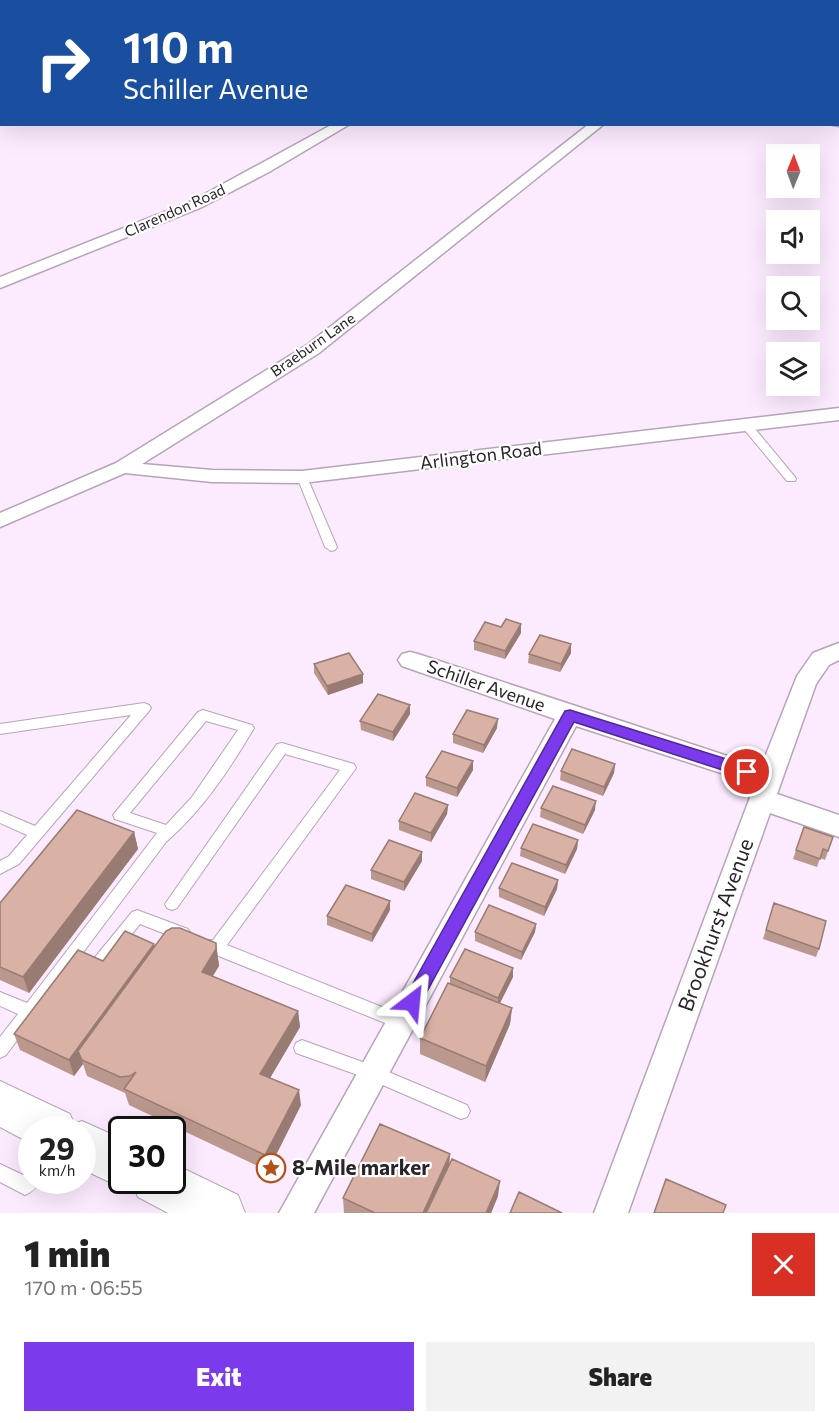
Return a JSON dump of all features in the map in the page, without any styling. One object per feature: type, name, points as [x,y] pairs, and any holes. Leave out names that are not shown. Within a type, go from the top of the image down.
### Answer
[{"type":"main road","points":[[0,1103],[26,1116]]},
{"type":"main road","points":[[183,1194],[220,1213]]},
{"type":"street","name":"Clarendon Road","points":[[0,283],[196,204],[264,170],[341,126]]},
{"type":"street","name":"Braeburn Lane","points":[[0,521],[123,467],[314,349],[595,126]]},
{"type":"street","name":"Arlington Road","points":[[123,467],[174,475],[241,478],[302,477],[839,414]]},
{"type":"street","name":"Brookhurst Avenue","points":[[611,1213],[805,682],[820,659],[839,651]]},
{"type":"street","name":"Schiller Avenue","points":[[410,660],[570,715],[765,789],[839,826]]},
{"type":"street","points":[[296,1213],[570,715]]},
{"type":"lane","points":[[747,426],[791,480]]},
{"type":"lane","points":[[302,477],[331,547]]},
{"type":"lane","points":[[0,729],[144,708],[14,860],[0,868]]},
{"type":"lane","points":[[0,1050],[160,838],[169,832],[187,814],[247,728],[203,715],[120,815],[169,832]]},
{"type":"lane","points":[[172,904],[282,748],[349,768],[216,948]]},
{"type":"lane","points":[[0,817],[38,833]]},
{"type":"lane","points":[[101,961],[137,916],[401,1022]]},
{"type":"lane","points":[[0,999],[29,1011]]},
{"type":"lane","points":[[302,1048],[373,1073],[461,1111]]},
{"type":"lane","points":[[0,1173],[18,1183]]},
{"type":"building","points":[[506,619],[521,624],[505,651],[474,641],[485,622],[501,627]]},
{"type":"building","points":[[540,635],[571,644],[561,664],[529,654]]},
{"type":"building","points":[[349,653],[363,674],[327,686],[314,664]]},
{"type":"building","points":[[378,694],[410,705],[393,732],[360,721]]},
{"type":"building","points":[[467,710],[498,719],[484,745],[453,734]]},
{"type":"building","points":[[572,749],[615,764],[604,787],[561,771]]},
{"type":"building","points":[[442,751],[473,761],[457,788],[426,777]]},
{"type":"building","points":[[553,786],[596,801],[585,825],[541,808]]},
{"type":"building","points":[[415,793],[448,805],[431,833],[399,821]]},
{"type":"building","points":[[77,810],[134,832],[23,977],[0,967],[0,903]]},
{"type":"building","points":[[533,824],[578,840],[566,865],[521,848]]},
{"type":"building","points":[[804,827],[833,837],[828,851],[823,849],[820,859],[796,850]]},
{"type":"building","points":[[389,840],[422,852],[404,882],[371,870]]},
{"type":"building","points":[[512,863],[558,880],[545,907],[499,888]]},
{"type":"building","points":[[346,885],[390,901],[372,934],[327,916]]},
{"type":"building","points":[[774,903],[826,921],[819,949],[766,930]]},
{"type":"building","points":[[489,905],[536,924],[522,952],[475,932]]},
{"type":"building","points":[[180,928],[216,943],[216,949],[202,972],[298,1011],[260,1074],[299,1090],[265,1155],[186,1118],[186,1116],[124,1089],[136,1072],[130,1076],[120,1077],[82,1060],[78,1051],[166,931]]},
{"type":"building","points":[[125,931],[154,944],[69,1060],[14,1034],[78,950],[103,961]]},
{"type":"building","points":[[465,949],[513,968],[498,998],[450,977]]},
{"type":"building","points":[[448,983],[512,1008],[486,1066],[420,1038]]},
{"type":"building","points":[[380,1124],[450,1154],[423,1213],[375,1213],[343,1198]]},
{"type":"building","points":[[452,1159],[500,1181],[486,1213],[426,1213]]},
{"type":"building","points":[[666,1179],[726,1205],[723,1213],[654,1213]]},
{"type":"building","points":[[519,1192],[562,1213],[510,1213]]},
{"type":"waterway","points":[[590,0],[602,0]]},
{"type":"place","name":"8-Mile marker","points":[[271,1168]]},
{"type":"route","points":[[412,1002],[570,715],[747,772]]}]
